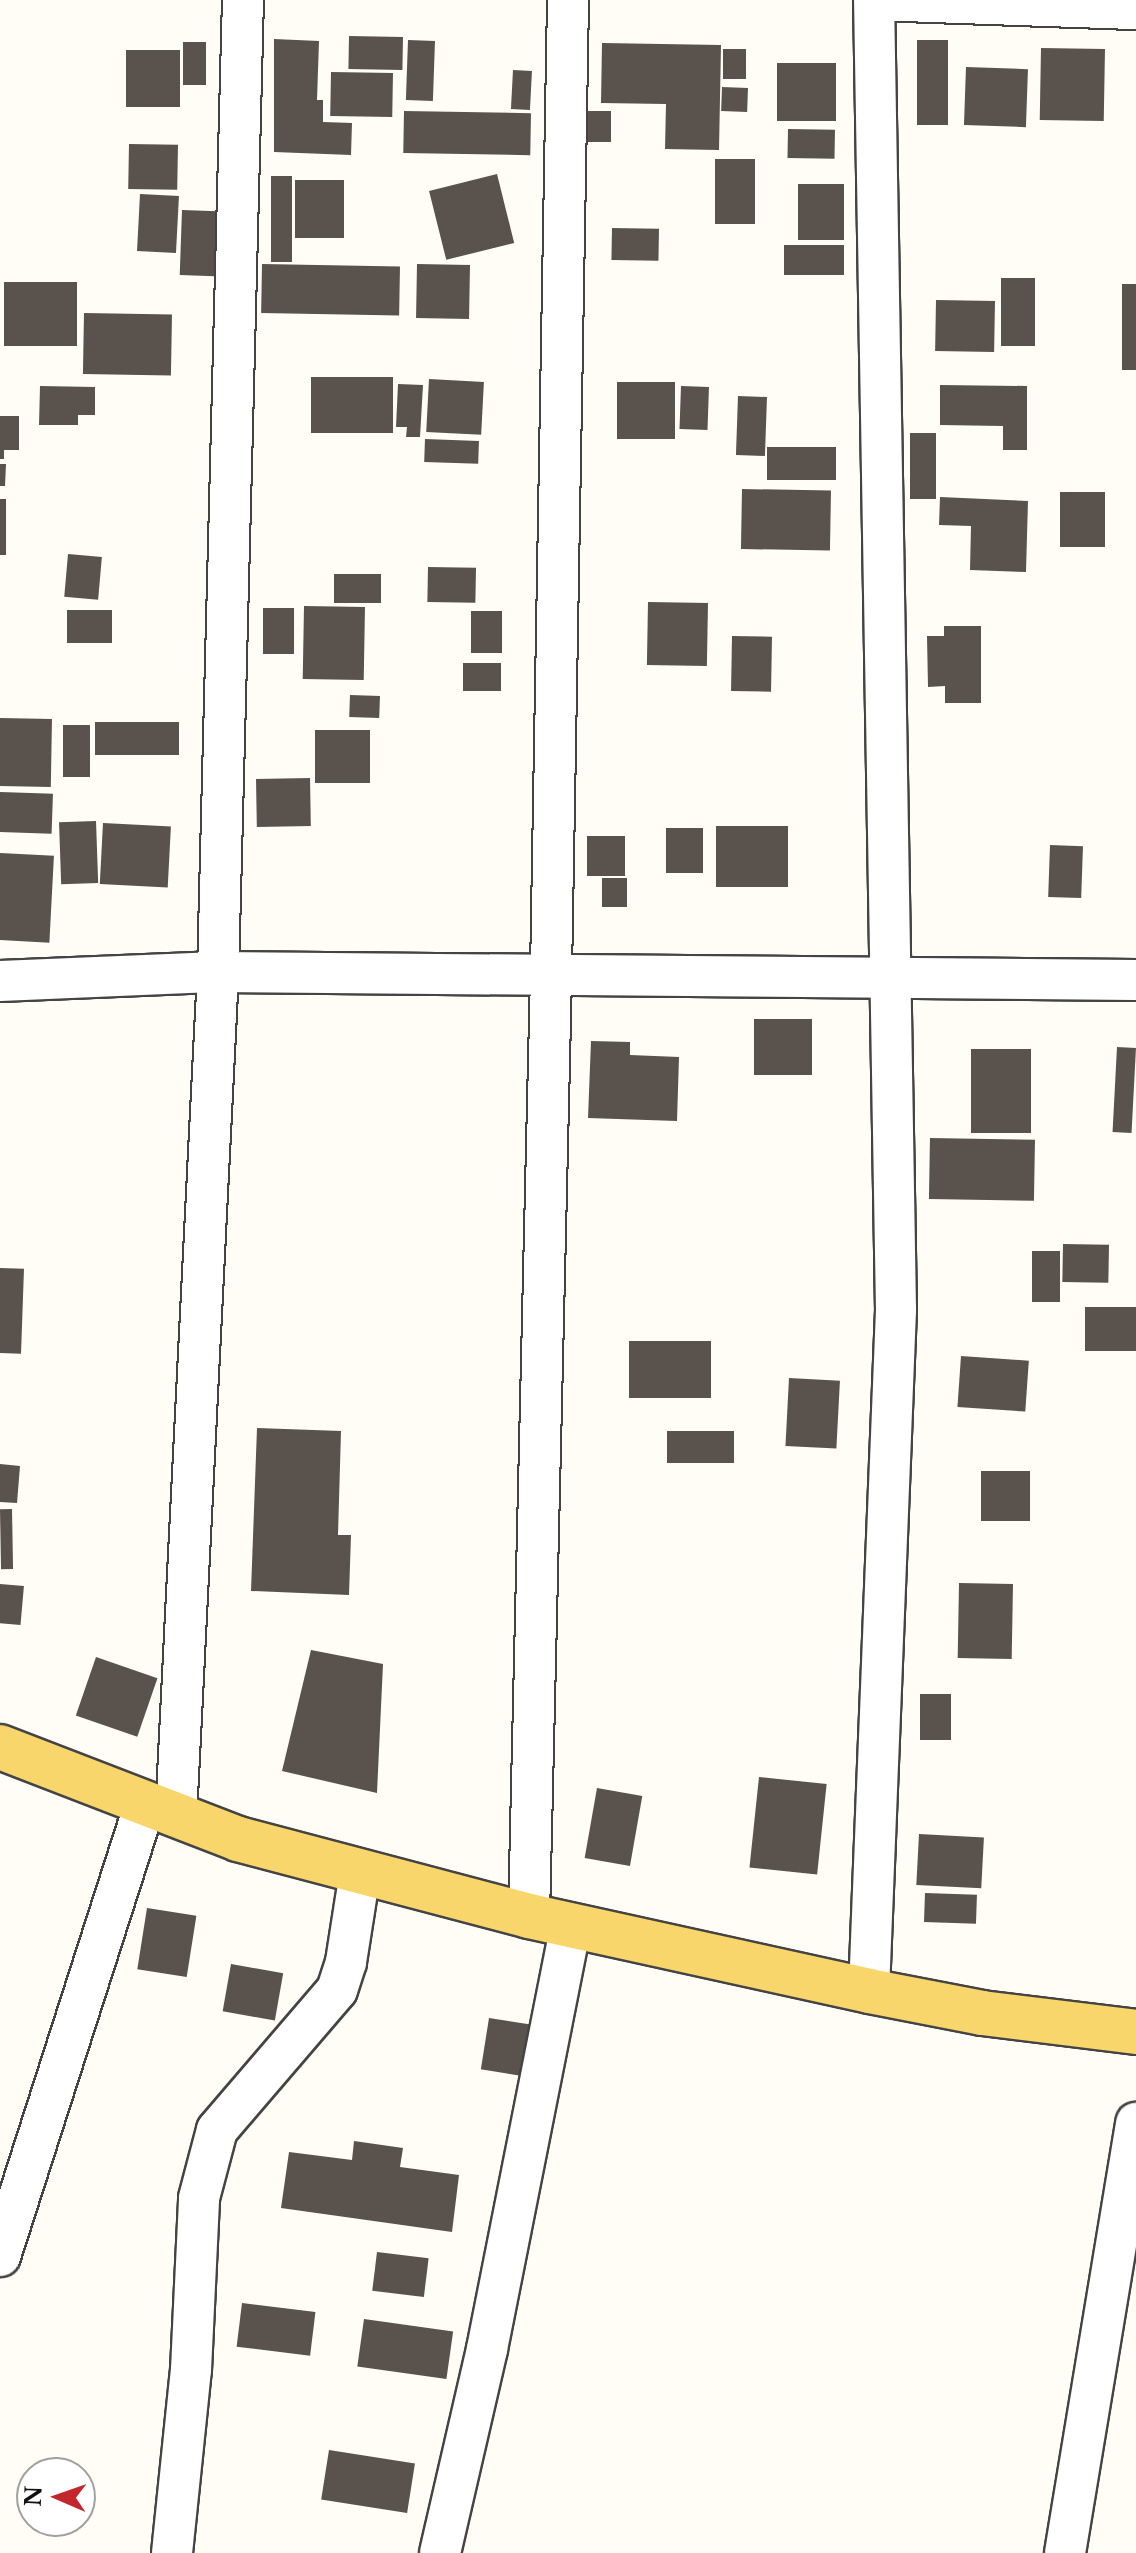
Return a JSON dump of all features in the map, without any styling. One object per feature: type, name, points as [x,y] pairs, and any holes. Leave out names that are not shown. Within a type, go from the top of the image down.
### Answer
[{"type":"main road","points":[[0,1747],[238,1839],[529,1916],[982,2013],[1136,2032]]},
{"type":"street","points":[[0,2256],[160,1810],[218,972],[243,0]]},
{"type":"street","points":[[529,1916],[551,974],[568,0]]},
{"type":"street","points":[[869,1991],[896,1310],[875,0],[1136,9]]},
{"type":"street","points":[[0,981],[218,972],[1136,980]]},
{"type":"street","points":[[172,2553],[191,2370],[199,2198],[217,2130],[337,1990],[346,1962],[360,1873]]},
{"type":"street","points":[[440,2553],[487,2349],[571,1926]]},
{"type":"street","points":[[1065,2553],[1136,2123]]},
{"type":"building","points":[[349,36],[403,37],[402,70],[348,69]]},
{"type":"building","points":[[274,39],[319,41],[317,100],[323,100],[323,122],[352,123],[351,155],[274,152]]},
{"type":"building","points":[[408,40],[435,41],[433,101],[406,100]]},
{"type":"building","points":[[917,40],[948,40],[948,125],[917,125]]},
{"type":"building","points":[[183,42],[206,42],[206,85],[183,85]]},
{"type":"building","points":[[602,43],[721,45],[719,150],[665,149],[666,104],[601,103]]},
{"type":"building","points":[[1041,48],[1105,49],[1104,121],[1040,120]]},
{"type":"building","points":[[723,49],[746,49],[746,79],[723,79]]},
{"type":"building","points":[[126,50],[180,50],[180,107],[126,107]]},
{"type":"building","points":[[777,63],[836,63],[836,121],[777,121]]},
{"type":"building","points":[[966,67],[1028,69],[1026,127],[964,125]]},
{"type":"building","points":[[513,70],[532,71],[530,110],[511,109]]},
{"type":"building","points":[[331,72],[393,73],[392,117],[330,116]]},
{"type":"building","points":[[722,87],[748,88],[747,112],[721,111]]},
{"type":"building","points":[[404,111],[531,113],[530,155],[403,153]]},
{"type":"building","points":[[585,111],[611,111],[611,142],[585,142]]},
{"type":"building","points":[[788,129],[835,130],[834,159],[787,158]]},
{"type":"building","points":[[129,144],[178,145],[177,190],[128,189]]},
{"type":"building","points":[[715,159],[755,159],[755,224],[715,224]]},
{"type":"building","points":[[497,174],[514,243],[446,260],[429,191]]},
{"type":"building","points":[[271,176],[292,176],[292,262],[271,262]]},
{"type":"building","points":[[295,180],[344,180],[344,238],[295,238]]},
{"type":"building","points":[[798,184],[844,184],[844,240],[798,240]]},
{"type":"building","points":[[140,194],[179,196],[176,253],[137,251]]},
{"type":"building","points":[[182,210],[217,211],[215,276],[180,275]]},
{"type":"building","points":[[612,228],[659,229],[658,261],[611,260]]},
{"type":"building","points":[[784,245],[844,245],[844,275],[784,275]]},
{"type":"building","points":[[262,264],[400,266],[399,315],[261,313]]},
{"type":"building","points":[[417,264],[470,265],[469,319],[416,318]]},
{"type":"building","points":[[1001,278],[1035,278],[1035,346],[1001,346]]},
{"type":"building","points":[[4,282],[77,282],[77,346],[4,346]]},
{"type":"building","points":[[1122,284],[1136,284],[1136,370],[1122,370]]},
{"type":"building","points":[[936,300],[995,301],[994,352],[935,351]]},
{"type":"building","points":[[84,313],[172,315],[171,376],[83,374]]},
{"type":"building","points":[[311,377],[393,377],[393,433],[311,433]]},
{"type":"building","points":[[429,379],[484,382],[481,435],[426,432]]},
{"type":"building","points":[[617,382],[675,382],[675,439],[617,439]]},
{"type":"building","points":[[398,384],[423,385],[420,437],[406,437],[407,427],[396,427]]},
{"type":"building","points":[[940,385],[1027,386],[1027,450],[1003,450],[1003,426],[940,425]]},
{"type":"building","points":[[40,386],[95,387],[95,415],[78,415],[78,425],[39,425]]},
{"type":"building","points":[[681,386],[709,387],[707,430],[679,429]]},
{"type":"building","points":[[738,396],[767,397],[765,456],[736,455]]},
{"type":"building","points":[[0,416],[19,416],[19,450],[4,450],[4,459],[0,459]]},
{"type":"building","points":[[910,433],[936,433],[936,499],[910,499]]},
{"type":"building","points":[[425,439],[479,441],[478,464],[424,462]]},
{"type":"building","points":[[767,447],[836,447],[836,480],[767,480]]},
{"type":"building","points":[[0,464],[6,464],[5,486],[0,486]]},
{"type":"building","points":[[742,489],[831,491],[830,551],[741,549]]},
{"type":"building","points":[[1060,492],[1105,492],[1105,547],[1060,547]]},
{"type":"building","points":[[940,497],[1028,501],[1026,572],[970,570],[971,526],[939,525]]},
{"type":"building","points":[[0,499],[6,499],[6,555],[0,555]]},
{"type":"building","points":[[68,554],[102,557],[98,600],[64,597]]},
{"type":"building","points":[[428,567],[476,568],[475,603],[427,602]]},
{"type":"building","points":[[334,574],[381,574],[381,603],[334,603]]},
{"type":"building","points":[[648,602],[708,603],[707,666],[647,665]]},
{"type":"building","points":[[304,606],[365,607],[364,680],[303,679]]},
{"type":"building","points":[[263,608],[294,608],[294,654],[263,654]]},
{"type":"building","points":[[67,610],[112,610],[112,643],[67,643]]},
{"type":"building","points":[[471,611],[502,611],[502,653],[471,653]]},
{"type":"building","points":[[944,626],[981,626],[981,703],[945,703],[945,686],[928,687],[927,636],[944,636]]},
{"type":"building","points":[[732,636],[772,637],[771,692],[731,691]]},
{"type":"building","points":[[463,663],[501,663],[501,691],[463,691]]},
{"type":"building","points":[[350,695],[380,696],[379,718],[349,717]]},
{"type":"building","points":[[0,718],[52,719],[51,787],[0,786]]},
{"type":"building","points":[[95,722],[179,722],[179,755],[95,755]]},
{"type":"building","points":[[63,725],[90,725],[90,777],[63,777]]},
{"type":"building","points":[[315,730],[370,730],[370,783],[315,783]]},
{"type":"building","points":[[310,778],[311,826],[257,827],[256,779]]},
{"type":"building","points":[[0,792],[53,794],[52,834],[0,832]]},
{"type":"building","points":[[96,821],[98,883],[61,884],[59,822]]},
{"type":"building","points":[[103,823],[171,827],[168,887],[100,884]]},
{"type":"building","points":[[716,826],[788,826],[788,887],[716,887]]},
{"type":"building","points":[[666,828],[703,828],[703,873],[666,873]]},
{"type":"building","points":[[587,836],[625,836],[625,876],[587,876]]},
{"type":"building","points":[[1050,845],[1083,846],[1081,898],[1048,897]]},
{"type":"building","points":[[0,853],[54,856],[49,943],[0,940]]},
{"type":"building","points":[[602,878],[627,878],[627,907],[602,907]]},
{"type":"building","points":[[754,1019],[812,1019],[812,1075],[754,1075]]},
{"type":"building","points":[[591,1041],[630,1042],[630,1055],[679,1057],[677,1121],[588,1118]]},
{"type":"building","points":[[1117,1047],[1136,1048],[1132,1133],[1113,1132]]},
{"type":"building","points":[[971,1049],[1031,1049],[1031,1133],[971,1133]]},
{"type":"building","points":[[930,1138],[1035,1140],[1034,1201],[929,1199]]},
{"type":"building","points":[[1063,1244],[1109,1245],[1108,1283],[1062,1282]]},
{"type":"building","points":[[1032,1251],[1060,1251],[1060,1302],[1032,1302]]},
{"type":"building","points":[[0,1268],[24,1269],[21,1354],[0,1353]]},
{"type":"building","points":[[1085,1307],[1136,1307],[1136,1351],[1085,1351]]},
{"type":"building","points":[[629,1341],[711,1341],[711,1398],[629,1398]]},
{"type":"building","points":[[961,1356],[1029,1361],[1025,1412],[957,1407]]},
{"type":"building","points":[[789,1378],[840,1381],[836,1449],[785,1446]]},
{"type":"building","points":[[257,1428],[341,1431],[338,1535],[351,1535],[349,1595],[251,1591]]},
{"type":"building","points":[[667,1431],[734,1431],[734,1463],[667,1463]]},
{"type":"building","points":[[0,1464],[20,1466],[17,1503],[0,1502]]},
{"type":"building","points":[[981,1471],[1030,1471],[1030,1521],[981,1521]]},
{"type":"building","points":[[0,1509],[12,1509],[13,1569],[1,1569]]},
{"type":"building","points":[[959,1583],[1013,1584],[1012,1659],[958,1658]]},
{"type":"building","points":[[0,1584],[24,1586],[21,1625],[0,1623]]},
{"type":"building","points":[[311,1650],[383,1664],[377,1793],[282,1771]]},
{"type":"building","points":[[96,1657],[157,1678],[137,1737],[76,1716]]},
{"type":"building","points":[[920,1694],[951,1694],[951,1740],[920,1740]]},
{"type":"building","points":[[759,1777],[827,1784],[817,1875],[749,1868]]},
{"type":"building","points":[[597,1788],[642,1796],[630,1866],[585,1858]]},
{"type":"building","points":[[919,1834],[984,1837],[981,1888],[916,1885]]},
{"type":"building","points":[[925,1893],[977,1895],[976,1924],[924,1922]]},
{"type":"building","points":[[147,1908],[196,1916],[187,1977],[137,1969]]},
{"type":"building","points":[[231,1964],[283,1973],[275,2020],[223,2011]]},
{"type":"building","points":[[489,2018],[535,2025],[527,2077],[481,2069]]},
{"type":"building","points":[[354,2141],[403,2148],[400,2167],[459,2175],[452,2232],[281,2208],[289,2152],[352,2160]]},
{"type":"building","points":[[377,2252],[429,2258],[424,2297],[372,2291]]},
{"type":"building","points":[[242,2303],[315,2312],[310,2356],[237,2347]]},
{"type":"building","points":[[364,2319],[453,2332],[446,2379],[357,2367]]},
{"type":"building","points":[[329,2450],[415,2464],[407,2513],[321,2499]]}]
